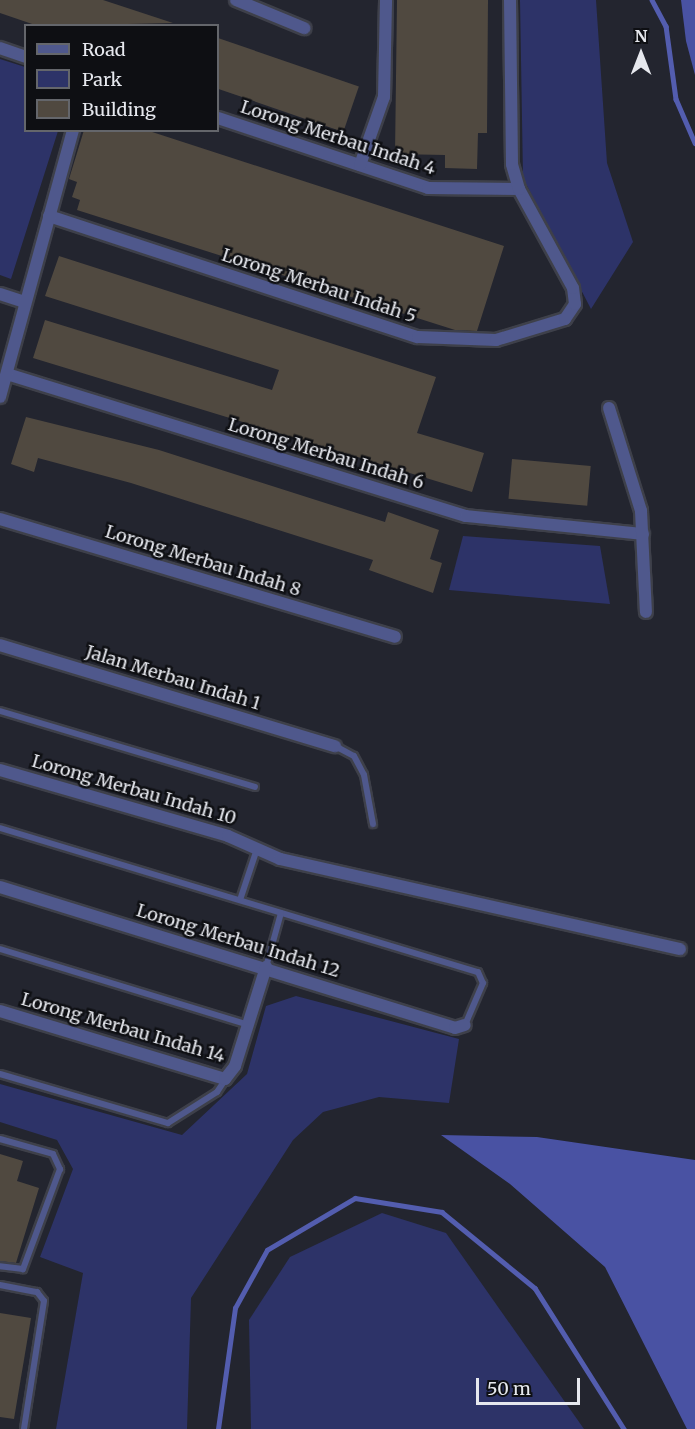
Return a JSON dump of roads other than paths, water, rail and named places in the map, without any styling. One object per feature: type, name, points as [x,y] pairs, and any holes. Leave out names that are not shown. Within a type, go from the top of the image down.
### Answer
[{"type":"street","points":[[236,0],[304,28]]},
{"type":"street","points":[[360,165],[384,97],[386,0]]},
{"type":"street","points":[[510,0],[512,164],[519,189]]},
{"type":"street","points":[[0,48],[24,56]]},
{"type":"street","name":"Lorong Merbau Indah 4","points":[[219,118],[428,188],[519,189]]},
{"type":"street","points":[[0,397],[24,302],[72,132]]},
{"type":"street","name":"Lorong Merbau Indah 5","points":[[49,216],[445,341],[496,340],[565,319],[575,304],[573,288],[519,189]]},
{"type":"street","points":[[0,294],[24,302]]},
{"type":"street","name":"Lorong Merbau Indah 6","points":[[6,374],[466,516],[643,534]]},
{"type":"street","points":[[609,408],[641,511],[646,612]]},
{"type":"street","name":"Lorong Merbau Indah 8","points":[[0,519],[395,637]]},
{"type":"street","name":"Jalan Merbau Indah 1","points":[[0,645],[335,746]]},
{"type":"street","name":"Lorong Merbau Indah 10","points":[[0,770],[258,846],[280,859],[680,949]]},
{"type":"street","name":"Lorong Merbau Indah 12","points":[[0,886],[266,967],[455,1028],[465,1025]]},
{"type":"street","name":"Lorong Merbau Indah 14","points":[[0,1011],[225,1079],[249,1025],[266,967]]},
{"type":"lane","points":[[0,711],[255,787]]},
{"type":"lane","points":[[335,746],[354,756],[364,775],[373,824]]},
{"type":"lane","points":[[0,828],[478,972],[483,983],[465,1025]]},
{"type":"lane","points":[[240,900],[258,846]]},
{"type":"lane","points":[[266,967],[281,913]]},
{"type":"lane","points":[[0,949],[249,1025]]},
{"type":"lane","points":[[0,1074],[168,1123],[218,1092],[225,1079]]},
{"type":"lane","points":[[0,1139],[53,1154],[60,1169],[27,1262],[22,1269],[0,1266]]},
{"type":"lane","points":[[0,1285],[37,1292],[44,1301],[24,1429]]},
{"type":"waterway","points":[[652,0],[666,26],[676,99],[695,143]]},
{"type":"waterway","points":[[218,1429],[235,1308],[267,1250],[355,1198],[442,1212],[535,1288],[624,1429]]}]
